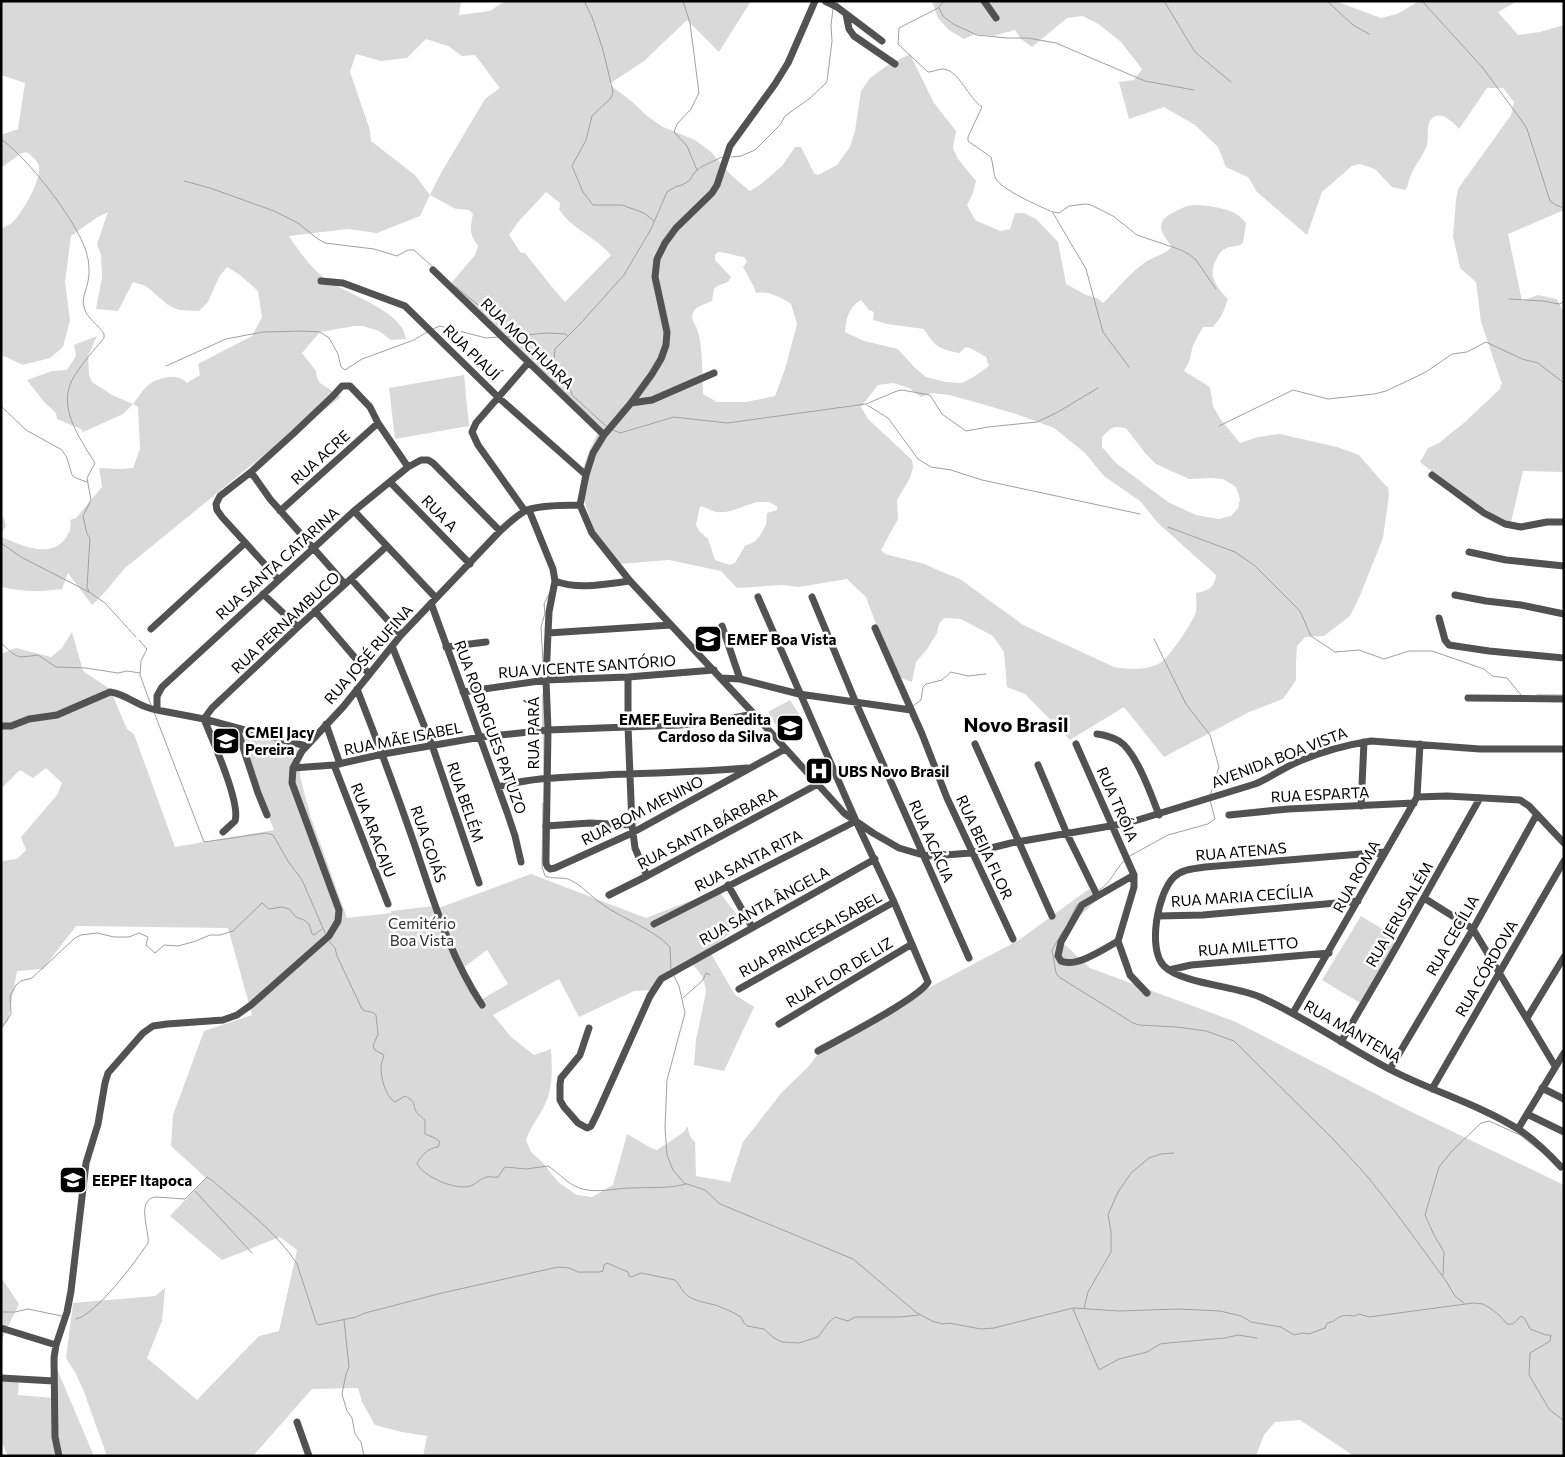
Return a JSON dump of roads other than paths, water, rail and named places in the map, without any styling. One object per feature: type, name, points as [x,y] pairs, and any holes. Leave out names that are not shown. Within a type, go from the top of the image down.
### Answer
[{"type":"street","points":[[580,505],[593,453],[604,435],[631,403],[657,367],[666,345],[666,332],[655,277],[655,265],[660,253],[676,228],[712,193],[730,146],[771,90],[788,63],[815,1]]},
{"type":"street","points":[[825,1],[882,41]]},
{"type":"street","points":[[984,1],[996,18]]},
{"type":"street","points":[[846,14],[849,29],[854,36],[895,64]]},
{"type":"street","name":"RUA MOCHUARA","points":[[433,270],[604,435]]},
{"type":"street","name":"RUA PIAUÍ","points":[[321,281],[342,284],[402,304],[499,398],[586,475]]},
{"type":"street","points":[[528,363],[476,424],[472,432],[482,450],[527,510],[553,569],[555,581],[567,584],[591,585],[630,581]]},
{"type":"street","points":[[631,403],[652,400],[714,373]]},
{"type":"street","points":[[279,580],[222,516],[216,508],[216,502],[218,498],[251,472],[293,434],[342,386],[350,386],[370,406],[378,423],[408,467]]},
{"type":"street","name":"RUA ACRE","points":[[280,511],[378,423]]},
{"type":"street","name":"RUA SANTA CATARINA","points":[[157,710],[158,693],[162,687],[354,512],[408,467],[421,460],[428,460],[434,463],[500,530]]},
{"type":"street","points":[[251,472],[270,499],[314,548],[401,634]]},
{"type":"street","points":[[1432,475],[1484,513],[1505,524],[1521,527],[1547,522],[1564,522]]},
{"type":"street","name":"RUA A","points":[[390,482],[470,564]]},
{"type":"street","name":"RUA JOSÉ RUFINA","points":[[293,768],[298,756],[306,746],[357,689],[401,634],[470,564],[500,530],[527,510],[560,505],[580,505]]},
{"type":"street","name":"AVENIDA BOA VISTA","points":[[580,505],[592,532],[630,581],[844,813],[888,843],[923,855],[971,853],[1020,842],[1114,826],[1159,815],[1254,784],[1296,763],[1321,754],[1364,742],[1480,749],[1564,749]]},
{"type":"street","points":[[354,512],[387,546],[433,600]]},
{"type":"street","points":[[151,629],[245,543]]},
{"type":"street","name":"RUA PERNAMBUCO","points":[[204,719],[212,708],[387,546]]},
{"type":"street","points":[[1469,552],[1506,560],[1564,566]]},
{"type":"street","name":"RUA PARÁ","points":[[546,826],[548,730],[546,680],[549,612],[555,581]]},
{"type":"street","points":[[263,594],[298,627]]},
{"type":"street","points":[[1455,595],[1564,614]]},
{"type":"street","name":"RUA PRINCESA ISABEL","points":[[758,597],[799,694],[875,859],[928,982],[924,988],[914,995],[818,1050]]},
{"type":"street","name":"RUA ACÁCIA","points":[[812,597],[856,703],[969,958]]},
{"type":"street","name":"RUA RODRIGUES PATUZO","points":[[433,600],[446,647],[481,737],[512,825],[521,862]]},
{"type":"street","points":[[315,612],[369,674]]},
{"type":"street","points":[[1438,618],[1445,640],[1450,644],[1488,651],[1564,658]]},
{"type":"street","points":[[548,633],[671,625]]},
{"type":"street","points":[[722,626],[740,679]]},
{"type":"street","name":"RUA BEIJA FLOR","points":[[875,628],[911,710],[946,798],[1013,939]]},
{"type":"street","points":[[446,647],[486,642]]},
{"type":"street","name":"RUA BELÉM","points":[[392,646],[432,746],[479,883]]},
{"type":"street","name":"RUA VICENTE SANTÓRIO","points":[[463,692],[546,680],[628,677],[714,670]]},
{"type":"street","points":[[628,677],[632,829],[638,855],[647,876]]},
{"type":"street","points":[[721,678],[740,679],[799,694],[911,710]]},
{"type":"street","name":"RUA GOIÁS","points":[[357,689],[383,754],[441,922],[468,982],[482,1004]]},
{"type":"street","points":[[1,726],[10,726],[29,719],[57,715],[110,692],[144,707],[204,719],[306,746]]},
{"type":"street","points":[[1468,698],[1564,699]]},
{"type":"street","name":"RUA MÃE ISABEL","points":[[293,768],[337,764],[481,737],[548,730],[680,725],[712,722],[754,714]]},
{"type":"street","points":[[204,719],[233,797],[236,813],[235,821],[223,832]]},
{"type":"street","name":"RUA ARACAJU","points":[[326,724],[337,764],[388,904]]},
{"type":"street","points":[[237,729],[267,815]]},
{"type":"street","points":[[1097,734],[1114,738],[1125,746],[1146,784],[1159,815]]},
{"type":"street","points":[[1361,806],[1364,742]]},
{"type":"street","points":[[975,744],[1052,916]]},
{"type":"street","name":"RUA TRÓIA","points":[[1076,744],[1114,826],[1134,875]]},
{"type":"street","name":"RUA ROMA","points":[[1293,1013],[1415,800],[1420,744]]},
{"type":"street","name":"RUA BOM MENINO","points":[[546,826],[546,865],[550,869],[632,829],[785,749]]},
{"type":"street","points":[[1038,765],[1067,834],[1097,896]]},
{"type":"street","points":[[59,1456],[55,1438],[54,1381],[56,1345],[69,1305],[86,1162],[98,1124],[108,1073],[142,1033],[153,1026],[216,1021],[237,1015],[327,938],[338,921],[339,910],[336,901],[292,783],[293,768]]},
{"type":"street","points":[[498,787],[547,778],[750,768]]},
{"type":"street","name":"RUA SANTA BÁRBARA","points":[[609,895],[818,784]]},
{"type":"street","name":"RUA ESPARTA","points":[[1228,815],[1288,808],[1361,806],[1447,796],[1520,800],[1529,806],[1564,843]]},
{"type":"street","name":"RUA JERUSALÉM","points":[[1341,1042],[1480,798]]},
{"type":"street","name":"RUA CECÍLIA","points":[[1390,1069],[1537,814]]},
{"type":"street","name":"RUA SANTA RITA","points":[[654,924],[856,821]]},
{"type":"street","points":[[546,826],[590,823],[632,829]]},
{"type":"street","name":"RUA ATENAS","points":[[1169,970],[1162,964],[1156,949],[1155,935],[1158,916],[1162,898],[1168,885],[1173,878],[1186,870],[1385,852]]},
{"type":"street","name":"RUA SANTA ÂNGELA","points":[[589,1028],[580,1055],[560,1080],[559,1094],[564,1107],[578,1123],[586,1128],[591,1126],[650,996],[659,981],[667,974],[875,859]]},
{"type":"street","name":"RUA CÓRDOVA","points":[[1432,1089],[1564,861]]},
{"type":"street","points":[[1118,941],[1080,960],[1066,963],[1059,958],[1060,946],[1079,909],[1084,904],[1134,875],[1134,884],[1118,941],[1128,972],[1134,981],[1147,993]]},
{"type":"street","points":[[728,885],[752,927]]},
{"type":"street","points":[[1424,898],[1472,929],[1555,1066]]},
{"type":"street","name":"RUA MARIA CECÍLIA","points":[[1158,916],[1203,915],[1358,901]]},
{"type":"street","name":"RUA PRINCESA ISABEL","points":[[738,990],[894,902]]},
{"type":"street","name":"RUA FLOR DE LIZ","points":[[779,1024],[912,944]]},
{"type":"street","name":"RUA MILETTO","points":[[1169,970],[1190,965],[1329,953]]},
{"type":"street","points":[[1527,1018],[1564,957]]},
{"type":"street","name":"RUA MANTENA","points":[[1169,970],[1191,979],[1252,993],[1293,1013],[1390,1069],[1478,1108],[1518,1129],[1545,1150],[1561,1167]]},
{"type":"street","points":[[1518,1129],[1564,1053]]},
{"type":"street","points":[[1542,1088],[1564,1099]]},
{"type":"street","points":[[1527,1114],[1564,1132]]},
{"type":"street","points":[[1,1328],[56,1345]]},
{"type":"street","points":[[1,1378],[54,1381]]},
{"type":"street","points":[[297,1422],[309,1456]]},
{"type":"waterway","points":[[584,1],[592,17],[603,50],[613,92],[611,98],[592,116],[586,140],[572,166],[583,192],[593,205],[622,205],[644,213],[654,221]]},
{"type":"waterway","points":[[683,1],[690,23],[699,93],[691,109],[677,124],[674,132],[687,146],[697,170]]},
{"type":"waterway","points":[[944,1],[938,8],[899,28],[898,44],[928,72],[943,69],[954,74],[982,107],[968,137],[968,141],[991,157],[995,177],[998,182],[1021,197],[1053,212],[1059,213],[1069,206],[1091,205],[1113,216],[1137,235],[1181,250],[1190,255],[1196,260],[1216,289]]},
{"type":"waterway","points":[[1164,1],[1195,52],[1231,82]]},
{"type":"waterway","points":[[1327,1],[1353,25],[1369,34]]},
{"type":"waterway","points":[[1422,1],[1482,67],[1522,121],[1527,129],[1550,201],[1564,208]]},
{"type":"waterway","points":[[939,8],[943,16],[953,24],[977,35],[1028,38],[1056,43],[1145,81],[1194,90]]},
{"type":"waterway","points":[[731,157],[741,156],[755,150],[780,125],[785,116],[809,99],[826,83],[832,41],[833,9]]},
{"type":"waterway","points":[[1,139],[24,160],[50,190],[81,238],[89,266],[89,277],[83,301],[84,307],[87,315],[104,334],[104,338],[75,375],[69,386],[67,398],[68,409],[76,432],[95,463],[87,478],[91,500],[83,516],[87,534],[90,538],[87,587],[89,592]]},
{"type":"waterway","points":[[606,426],[572,395],[568,380],[556,382],[552,380],[555,349],[624,275],[651,229],[667,192],[690,180],[701,167],[722,157]]},
{"type":"waterway","points":[[184,181],[210,188],[274,211],[298,223],[325,243],[374,249],[397,256],[408,250],[414,250],[434,268]]},
{"type":"waterway","points":[[1053,213],[1086,269],[1103,332],[1129,367]]},
{"type":"waterway","points":[[456,287],[515,335]]},
{"type":"waterway","points":[[1509,299],[1559,304],[1564,302]]},
{"type":"waterway","points":[[433,329],[440,326],[486,338],[499,337]]},
{"type":"waterway","points":[[166,366],[226,339],[263,332],[303,331],[320,332],[329,338],[338,354],[341,367],[345,370],[362,359],[414,340],[427,332]]},
{"type":"waterway","points":[[505,337],[547,333],[566,334],[567,336]]},
{"type":"waterway","points":[[1219,426],[1293,390],[1328,399],[1386,391],[1426,372],[1452,354],[1467,352],[1486,342],[1522,359],[1538,363],[1564,383]]},
{"type":"waterway","points":[[613,430],[620,433],[674,417],[727,423],[866,404],[902,390],[930,395],[942,414],[966,431],[1037,422],[1098,388]]},
{"type":"waterway","points":[[867,405],[888,418],[918,459],[931,467],[1140,514]]},
{"type":"waterway","points":[[1,406],[26,430],[62,450],[67,458],[72,475],[87,482]]},
{"type":"waterway","points":[[1168,527],[1235,552],[1254,565],[1300,611],[1311,636],[1335,652],[1359,650],[1384,659],[1409,651],[1432,651],[1484,669],[1492,676],[1507,678],[1521,695]]},
{"type":"waterway","points":[[1,543],[21,557],[89,592],[105,603],[136,637]]},
{"type":"waterway","points":[[543,662],[541,627],[545,613],[544,604],[550,592]]},
{"type":"waterway","points":[[1154,639],[1186,704],[1210,735],[1219,767],[1210,796]]},
{"type":"waterway","points":[[139,640],[147,649],[141,661],[140,675],[151,705]]},
{"type":"waterway","points":[[1,643],[18,656],[38,655],[56,667],[86,668],[118,673],[127,671],[140,673]]},
{"type":"waterway","points":[[913,706],[921,700],[923,687],[926,684],[942,680],[951,672],[968,676],[986,674]]},
{"type":"waterway","points":[[543,694],[543,727]]},
{"type":"waterway","points":[[1537,695],[1564,695]]},
{"type":"waterway","points":[[154,712],[204,842],[266,833],[273,835],[302,880],[326,935]]},
{"type":"waterway","points":[[544,734],[544,775]]},
{"type":"waterway","points":[[1128,857],[1168,835],[1208,824],[1215,819],[1210,800]]},
{"type":"waterway","points":[[543,803],[542,867],[545,876],[565,878],[573,881],[610,909],[656,935],[670,947],[671,969]]},
{"type":"waterway","points":[[1099,890],[1107,884],[1124,861]]},
{"type":"waterway","points":[[1068,923],[1077,905],[1094,894]]},
{"type":"waterway","points":[[1,1029],[11,1014],[10,996],[16,985],[21,981],[32,978],[75,938],[81,935],[97,933],[114,937],[129,937],[139,933],[148,937],[146,945],[155,953],[164,945],[178,946],[210,935],[220,935],[233,931],[262,903],[269,909],[282,907],[289,909],[296,917],[309,924],[314,935],[322,929]]},
{"type":"waterway","points":[[1063,931],[1052,950],[1056,973],[1059,977],[1133,1023],[1206,1031],[1234,1041],[1333,1139],[1367,1176],[1397,1214],[1455,1296],[1464,1303]]},
{"type":"waterway","points":[[329,941],[335,948],[362,1009],[376,1015],[378,1034],[373,1046],[375,1050],[384,1055],[381,1071],[386,1091],[395,1102],[405,1096],[412,1101],[418,1114],[425,1120],[425,1134],[440,1142],[438,1147],[426,1152],[417,1163],[425,1173],[448,1184],[464,1187],[488,1177],[498,1177],[505,1167],[526,1169],[548,1166],[570,1183],[585,1190],[599,1191],[686,1184]]},
{"type":"waterway","points":[[683,998],[703,980],[706,973],[710,975]]},
{"type":"waterway","points":[[674,976],[679,986],[685,1013],[667,1080],[665,1127],[667,1155],[673,1170],[684,1183],[705,1190],[720,1204],[853,1259],[917,1313],[932,1321],[981,1329],[994,1328],[1073,1308],[1119,1311],[1179,1309],[1220,1311],[1241,1316],[1251,1322],[1281,1327],[1294,1335],[1309,1334],[1325,1328],[1327,1323],[1344,1316],[1359,1314],[1369,1317],[1473,1303],[1483,1304],[1499,1315],[1507,1324],[1513,1324],[1521,1316],[1525,1319],[1530,1329],[1551,1335],[1550,1341],[1530,1353],[1529,1375],[1549,1409],[1564,1421]]},
{"type":"waterway","points":[[1443,1275],[1444,1252],[1425,1215],[1439,1167],[1452,1151],[1481,1123],[1489,1121],[1520,1135],[1543,1153]]},
{"type":"waterway","points":[[1084,1308],[1088,1292],[1111,1252],[1111,1232],[1108,1215],[1118,1192],[1131,1173],[1149,1158],[1161,1154],[1174,1153]]},
{"type":"waterway","points":[[76,1319],[94,1308],[104,1298],[148,1243],[145,1217],[146,1203],[156,1197],[185,1199],[207,1177],[258,1220],[289,1252],[297,1264],[318,1325],[356,1317],[442,1293],[558,1267],[569,1268],[578,1272],[600,1272],[603,1271],[604,1265],[607,1263],[628,1272],[631,1277],[641,1273],[675,1280],[684,1293],[691,1298],[732,1312],[741,1317],[747,1326],[764,1329],[782,1342],[799,1343],[818,1337],[835,1317],[848,1321],[855,1317],[919,1315]]},
{"type":"waterway","points":[[195,1191],[252,1253]]},
{"type":"waterway","points":[[1,1312],[15,1312],[28,1309],[62,1316]]},
{"type":"waterway","points":[[1073,1309],[1099,1370],[1119,1359],[1147,1352],[1160,1344],[1238,1335],[1257,1338]]},
{"type":"waterway","points":[[344,1320],[349,1367],[342,1394],[347,1411],[352,1418],[355,1434],[361,1442],[364,1456]]},
{"type":"place","name":"EMEF Boa Vista","points":[[708,639]]},
{"type":"place","name":"EMEF Euvira Benedita Cardoso da Silva","points":[[790,728]]},
{"type":"place","name":"CMEI Jacy Pereira","points":[[226,741]]},
{"type":"place","name":"UBS Novo Brasil","points":[[819,771]]},
{"type":"place","name":"EEPEF Itapoca","points":[[73,1180]]},
{"type":"district","name":"Novo Brasil","points":[[1016,724]]},
{"type":"park label","name":"Cemitério Boa Vista","points":[[422,932]]}]
